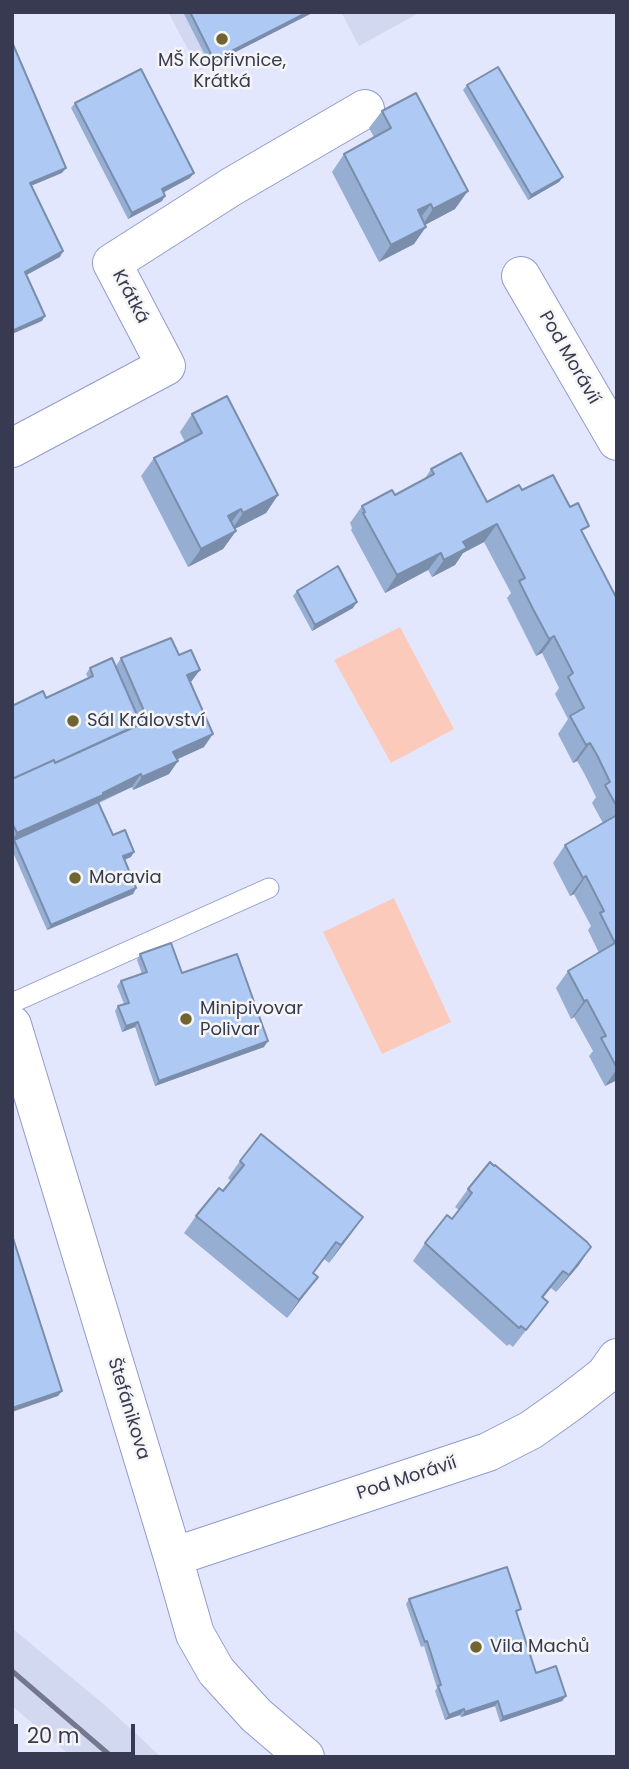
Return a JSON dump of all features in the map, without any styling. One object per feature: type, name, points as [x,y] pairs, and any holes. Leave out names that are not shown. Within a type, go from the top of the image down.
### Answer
[{"type":"street","name":"Krátká","points":[[12,448],[166,366],[112,263],[232,187],[365,109]]},
{"type":"street","name":"Pod Morávií","points":[[521,276],[617,441]]},
{"type":"street","name":"Štefánikova","points":[[12,1025],[195,1634],[216,1671],[256,1715],[305,1757]]},
{"type":"street","name":"Pod Morávií","points":[[173,1557],[488,1452],[531,1430],[605,1375],[613,1372]]},
{"type":"lane","points":[[12,1003],[269,888]]},
{"type":"shaded area","name":"MŠ Kopřivnice, Krátká","points":[[168,12],[314,12],[199,70]]},
{"type":"shaded area","points":[[341,12],[421,12],[359,46]]},
{"type":"shaded area","points":[[400,627],[454,729],[391,763],[334,660]]},
{"type":"shaded area","points":[[394,898],[451,1022],[382,1054],[323,932]]},
{"type":"shaded area","points":[[12,1628],[106,1706],[161,1757],[72,1757],[12,1706]]},
{"type":"building","name":"MŠ Kopřivnice, Krátká","points":[[190,12],[308,12],[214,60]]},
{"type":"building","points":[[12,42],[66,168],[30,183],[63,251],[25,272],[45,316],[12,331]]},
{"type":"building","points":[[498,67],[563,177],[531,195],[467,85]]},
{"type":"building","points":[[141,69],[194,173],[162,189],[165,196],[132,213],[75,103]]},
{"type":"building","points":[[416,93],[468,191],[433,209],[431,204],[418,210],[426,227],[391,245],[344,154],[391,128],[382,111]]},
{"type":"building","points":[[227,396],[278,495],[243,513],[241,509],[228,516],[236,531],[201,549],[154,458],[202,433],[192,414]]},
{"type":"building","points":[[461,453],[487,502],[519,485],[522,490],[553,475],[570,507],[578,503],[589,526],[581,530],[617,599],[617,807],[605,785],[610,782],[597,755],[590,743],[586,745],[570,716],[584,708],[568,677],[573,673],[554,636],[549,639],[533,609],[519,581],[525,578],[497,524],[463,542],[467,548],[444,560],[441,553],[397,575],[363,513],[365,512],[362,506],[392,490],[395,495],[434,474],[431,469]]},
{"type":"building","points":[[338,566],[357,602],[315,625],[297,591]]},
{"type":"building","points":[[171,638],[179,655],[191,650],[200,670],[187,675],[213,734],[173,752],[178,761],[142,777],[141,774],[103,795],[17,833],[12,823],[12,779],[54,760],[55,763],[148,720],[121,658]]},
{"type":"building","name":"Sál Království","points":[[112,658],[141,724],[55,763],[54,760],[12,779],[12,706],[43,691],[46,698],[93,676],[90,668]]},
{"type":"building","name":"Moravia","points":[[98,802],[113,835],[125,830],[134,852],[123,856],[136,888],[51,925],[14,840]]},
{"type":"building","points":[[617,815],[617,1068],[601,1038],[606,1036],[568,971],[615,943],[600,913],[604,911],[586,876],[583,878],[565,845]]},
{"type":"building","name":"Minipivovar Polivar","points":[[171,943],[182,973],[237,954],[268,1041],[159,1081],[138,1022],[126,1026],[118,1006],[129,1003],[121,981],[147,972],[140,954]]},
{"type":"building","points":[[261,1134],[363,1217],[341,1245],[336,1242],[313,1273],[318,1277],[299,1300],[196,1216],[219,1188],[223,1191],[244,1165],[240,1161]]},
{"type":"building","points":[[490,1162],[591,1247],[569,1275],[563,1271],[542,1297],[548,1302],[526,1330],[521,1326],[519,1328],[425,1243],[447,1215],[452,1219],[472,1193],[468,1189]]},
{"type":"building","points":[[12,1235],[62,1391],[12,1408]]},
{"type":"building","points":[[507,1567],[521,1609],[516,1611],[536,1673],[556,1666],[566,1696],[503,1717],[498,1701],[449,1715],[438,1686],[441,1685],[427,1641],[425,1642],[409,1599]]},
{"type":"railway","points":[[12,1671],[112,1757]]},
{"type":"place","name":"MŠ Kopřivnice, Krátká","points":[[222,39]]},
{"type":"place","name":"Sál Království","points":[[73,721]]},
{"type":"place","name":"Moravia","points":[[75,878]]},
{"type":"place","name":"Minipivovar Polivar","points":[[186,1019]]},
{"type":"place","name":"Vila Machů","points":[[476,1647]]}]
